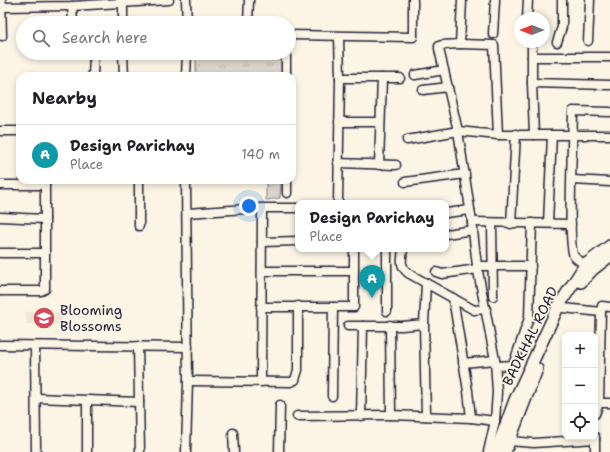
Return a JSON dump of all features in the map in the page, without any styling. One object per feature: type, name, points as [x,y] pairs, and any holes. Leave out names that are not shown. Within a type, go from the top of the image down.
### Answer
[{"type":"street","points":[[2,36],[1,3],[72,6],[168,0]]},
{"type":"street","points":[[186,0],[186,16]]},
{"type":"street","points":[[249,16],[250,0]]},
{"type":"street","points":[[296,35],[413,37],[413,0]]},
{"type":"street","points":[[460,44],[462,0]]},
{"type":"street","points":[[493,34],[494,0]]},
{"type":"street","points":[[527,12],[528,0]]},
{"type":"street","points":[[557,42],[562,27],[562,0]]},
{"type":"street","points":[[588,41],[590,0]]},
{"type":"street","points":[[123,4],[123,16]]},
{"type":"street","points":[[72,6],[73,16]]},
{"type":"street","points":[[338,200],[340,36]]},
{"type":"street","points":[[488,452],[496,421],[498,392],[496,363],[477,268],[473,226],[458,131],[439,46],[442,44],[494,45],[498,135]]},
{"type":"street","points":[[532,48],[534,135]]},
{"type":"street","points":[[532,57],[610,57]]},
{"type":"street","points":[[93,72],[94,60]]},
{"type":"street","points":[[124,60],[124,72]]},
{"type":"street","points":[[186,72],[187,60]]},
{"type":"street","points":[[286,60],[286,72]]},
{"type":"street","points":[[415,75],[444,70]]},
{"type":"street","points":[[340,78],[400,78]]},
{"type":"street","points":[[379,164],[382,78]]},
{"type":"street","points":[[532,83],[610,85]]},
{"type":"street","points":[[423,90],[448,87]]},
{"type":"street","points":[[588,267],[574,256],[572,249],[573,111],[610,112]]},
{"type":"street","points":[[339,122],[380,122]]},
{"type":"street","points":[[0,131],[16,131]]},
{"type":"street","points":[[407,140],[433,134],[458,131],[498,135],[610,135]]},
{"type":"street","points":[[511,224],[516,134]]},
{"type":"street","points":[[548,222],[552,135]]},
{"type":"street","points":[[338,163],[396,165]]},
{"type":"street","points":[[405,182],[465,174]]},
{"type":"street","points":[[572,180],[610,182]]},
{"type":"street","points":[[0,185],[22,184]]},
{"type":"street","points":[[0,291],[44,290],[45,184]]},
{"type":"street","points":[[139,184],[140,226]]},
{"type":"street","points":[[186,184],[188,381],[186,452]]},
{"type":"street","points":[[287,184],[287,193]]},
{"type":"street","points":[[187,213],[262,208],[295,208]]},
{"type":"street","points":[[261,382],[262,208]]},
{"type":"street","points":[[449,212],[470,210]]},
{"type":"street","points":[[0,217],[45,219]]},
{"type":"street","points":[[449,233],[473,226],[492,223],[511,224],[548,222],[571,224]]},
{"type":"street","points":[[492,223],[493,296]]},
{"type":"street","points":[[463,363],[496,363],[513,365],[529,318],[532,223]]},
{"type":"street","points":[[262,242],[295,241]]},
{"type":"street","name":"BADKHAL ROAD","points":[[496,452],[515,400],[558,307],[588,267],[610,246]]},
{"type":"street","points":[[261,307],[354,307],[354,252]]},
{"type":"street","points":[[387,311],[388,252]]},
{"type":"street","points":[[403,252],[403,268],[408,274],[474,310],[486,309]]},
{"type":"street","points":[[0,253],[45,253]]},
{"type":"street","name":"BADKHAL ROAD","points":[[507,447],[550,336],[564,308],[586,275],[588,267],[610,256]]},
{"type":"street","points":[[436,272],[442,274],[493,266],[531,266]]},
{"type":"street","points":[[262,271],[353,272]]},
{"type":"street","points":[[426,283],[424,324],[426,416]]},
{"type":"street","points":[[453,298],[471,418]]},
{"type":"street","points":[[610,299],[604,308],[599,403],[610,403]]},
{"type":"street","points":[[188,381],[291,382],[295,380],[298,370],[298,306]]},
{"type":"street","points":[[332,396],[333,307]]},
{"type":"street","points":[[564,308],[604,308]]},
{"type":"street","points":[[348,326],[402,326],[424,324]]},
{"type":"street","points":[[361,416],[363,326]]},
{"type":"street","points":[[390,326],[391,415]]},
{"type":"street","points":[[0,345],[188,347]]},
{"type":"street","points":[[35,346],[36,452]]},
{"type":"street","points":[[138,346],[140,452]]},
{"type":"street","points":[[36,398],[139,402]]},
{"type":"street","points":[[87,400],[87,452]]},
{"type":"street","points":[[279,452],[280,405]]},
{"type":"street","points":[[297,416],[391,415],[471,418],[496,421]]},
{"type":"street","points":[[233,433],[234,452]]},
{"type":"street","points":[[507,447],[571,440]]},
{"type":"street","points":[[595,440],[595,452]]},
{"type":"shaded area","name":"Blooming Blossoms","points":[[26,312],[62,313],[62,324],[27,324]]},
{"type":"green space","points":[[196,60],[283,60],[283,72],[196,72]]},
{"type":"green space","points":[[266,184],[281,184],[280,198],[266,200]]},
{"type":"place","name":"Design Parichay","points":[[372,298]]},
{"type":"place","name":"Blooming Blossoms","points":[[44,318]]}]
